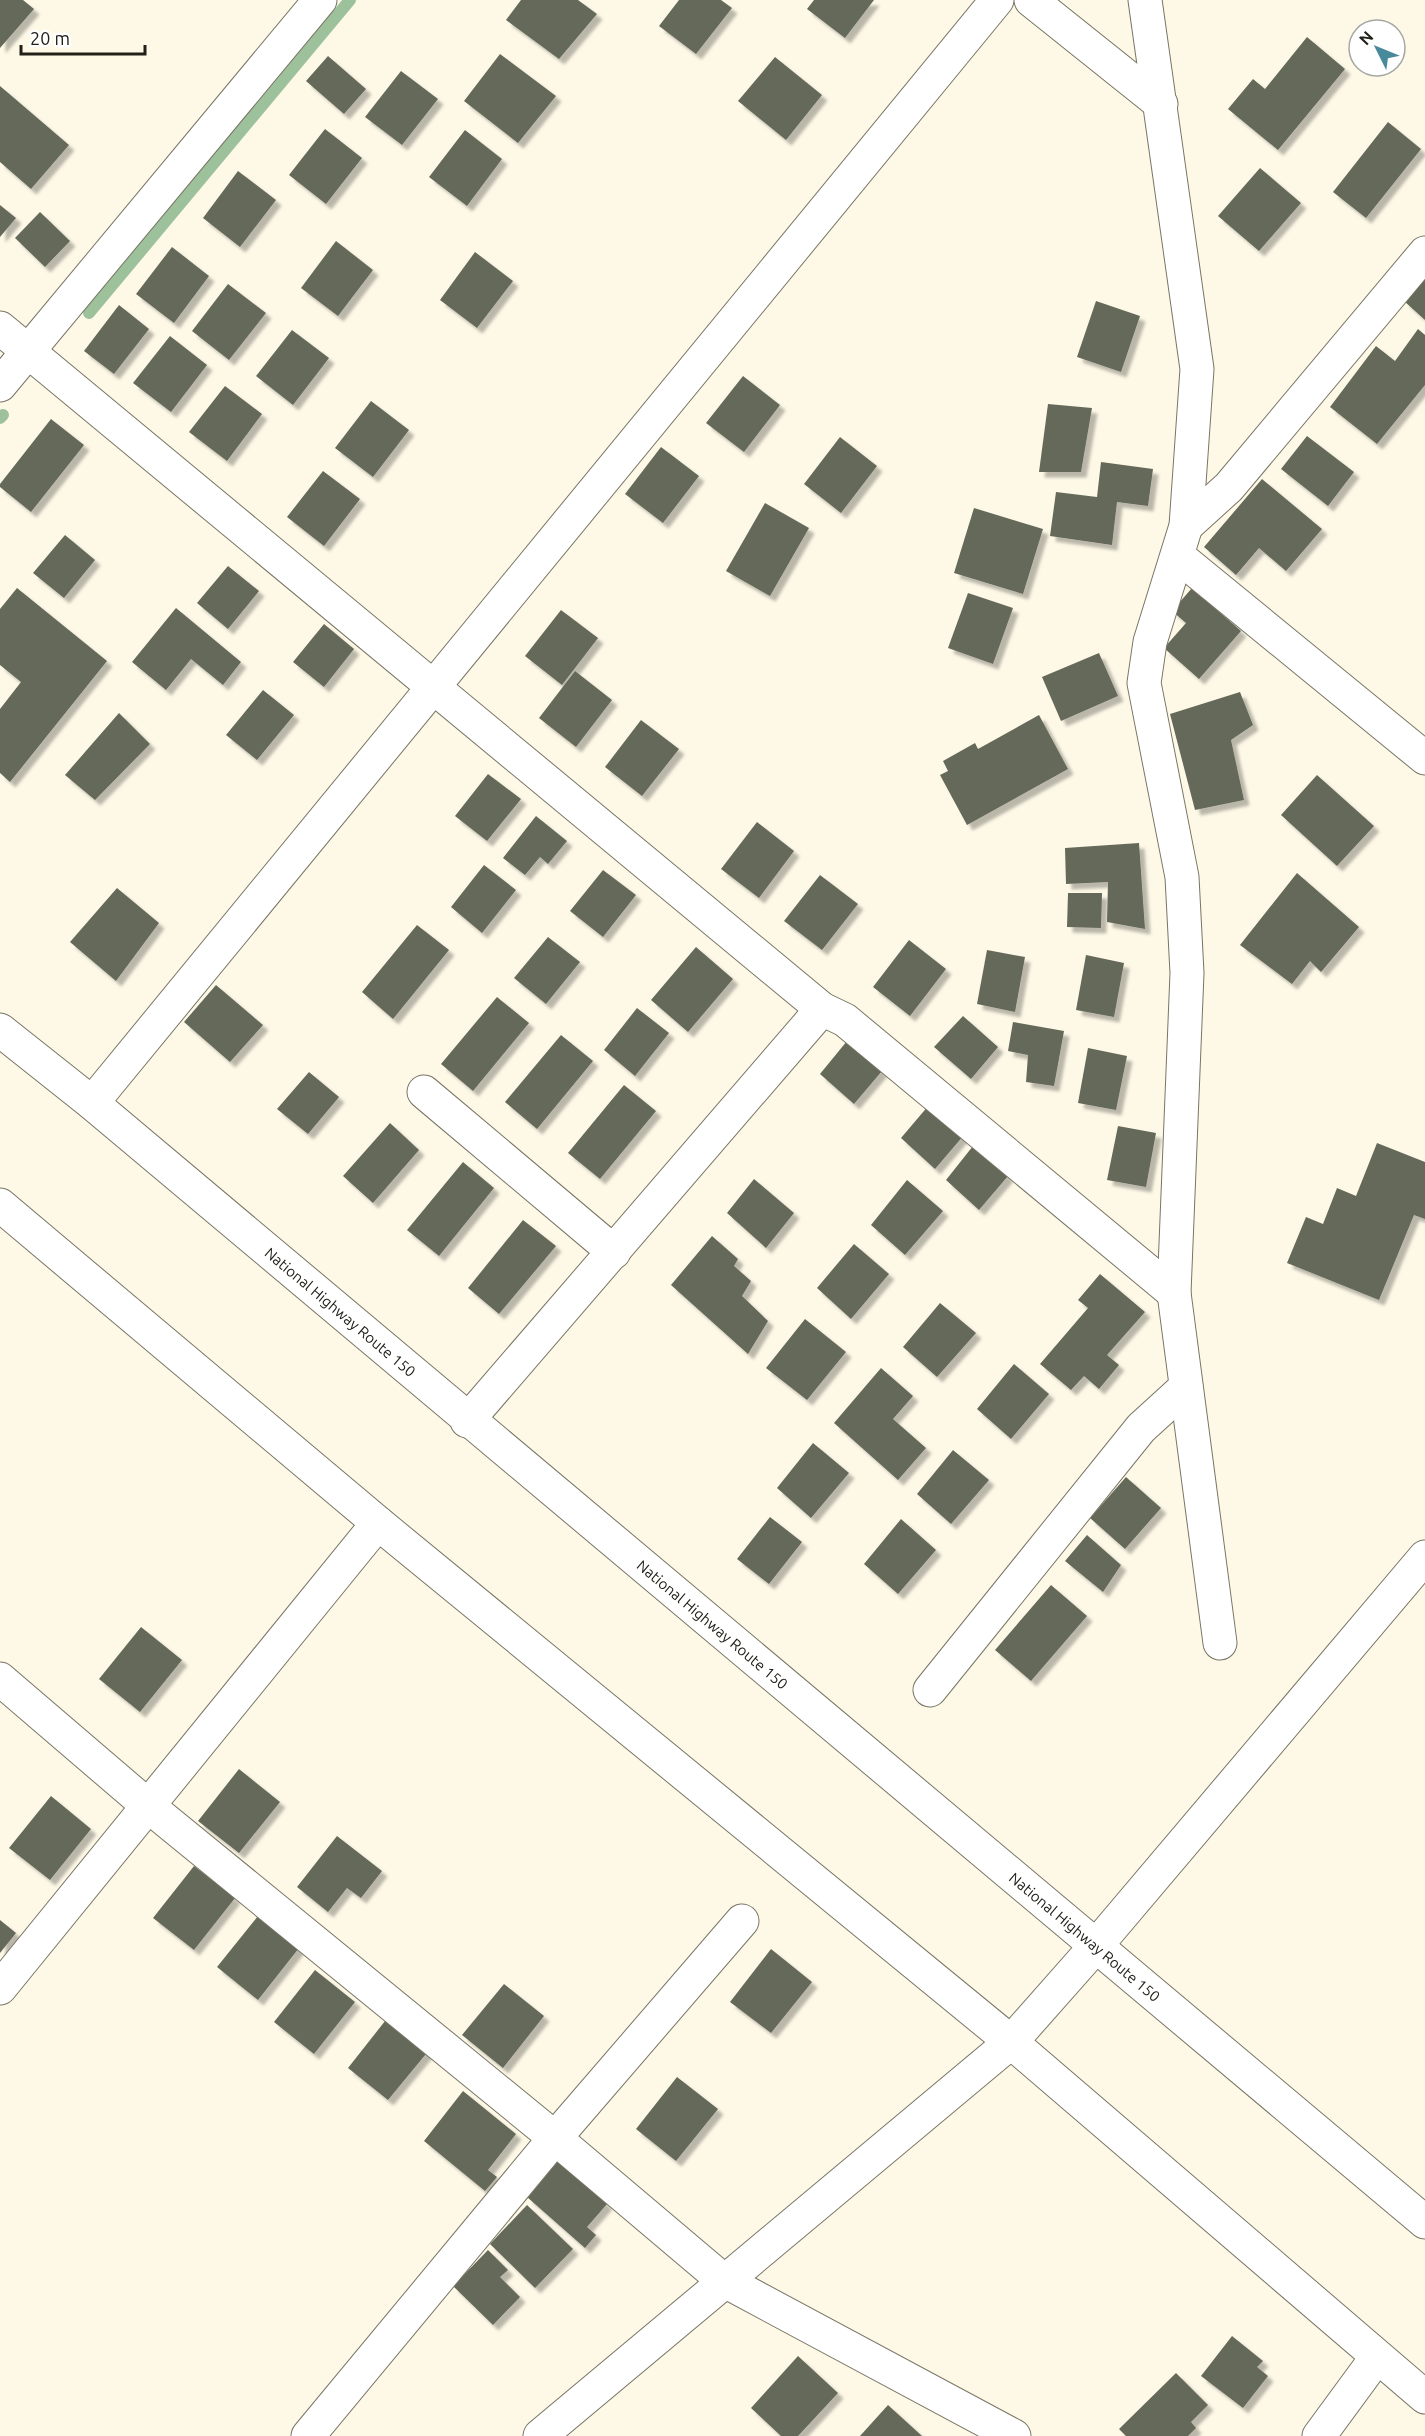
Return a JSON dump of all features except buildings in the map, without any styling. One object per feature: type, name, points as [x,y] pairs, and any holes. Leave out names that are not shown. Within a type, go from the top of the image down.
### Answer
[{"type":"main road","points":[[0,385],[320,0]]},
{"type":"main road","points":[[92,1103],[997,0]]},
{"type":"main road","points":[[1031,0],[1161,104]]},
{"type":"main road","points":[[1145,0],[1197,369],[1182,541],[1150,642],[1144,683],[1182,877],[1187,973],[1174,1293],[1220,1642]]},
{"type":"main road","points":[[1182,541],[1425,254]]},
{"type":"main road","points":[[0,328],[822,1010],[845,1020],[1174,1293]]},
{"type":"main road","points":[[1182,541],[1425,758]]},
{"type":"main road","points":[[467,1421],[822,1010]]},
{"type":"main road","name":"National Highway Route 150","points":[[0,1030],[92,1103],[467,1421],[1425,2222]]},
{"type":"main road","points":[[424,1092],[614,1252]]},
{"type":"main road","points":[[2,1212],[1011,2042],[1425,2397]]},
{"type":"main road","points":[[930,1690],[1141,1428],[1186,1387]]},
{"type":"main road","points":[[0,1988],[378,1523]]},
{"type":"main road","points":[[540,2436],[631,2362],[723,2280],[1011,2042],[1095,1947],[1425,1557]]},
{"type":"main road","points":[[0,1679],[147,1805],[555,2138],[723,2280],[1014,2436]]},
{"type":"main road","points":[[308,2436],[555,2138],[742,1921]]},
{"type":"main road","points":[[1319,2436],[1377,2357]]},
{"type":"waterway","points":[[89,313],[350,0]]},
{"type":"waterway","points":[[0,418],[3,415]]}]
